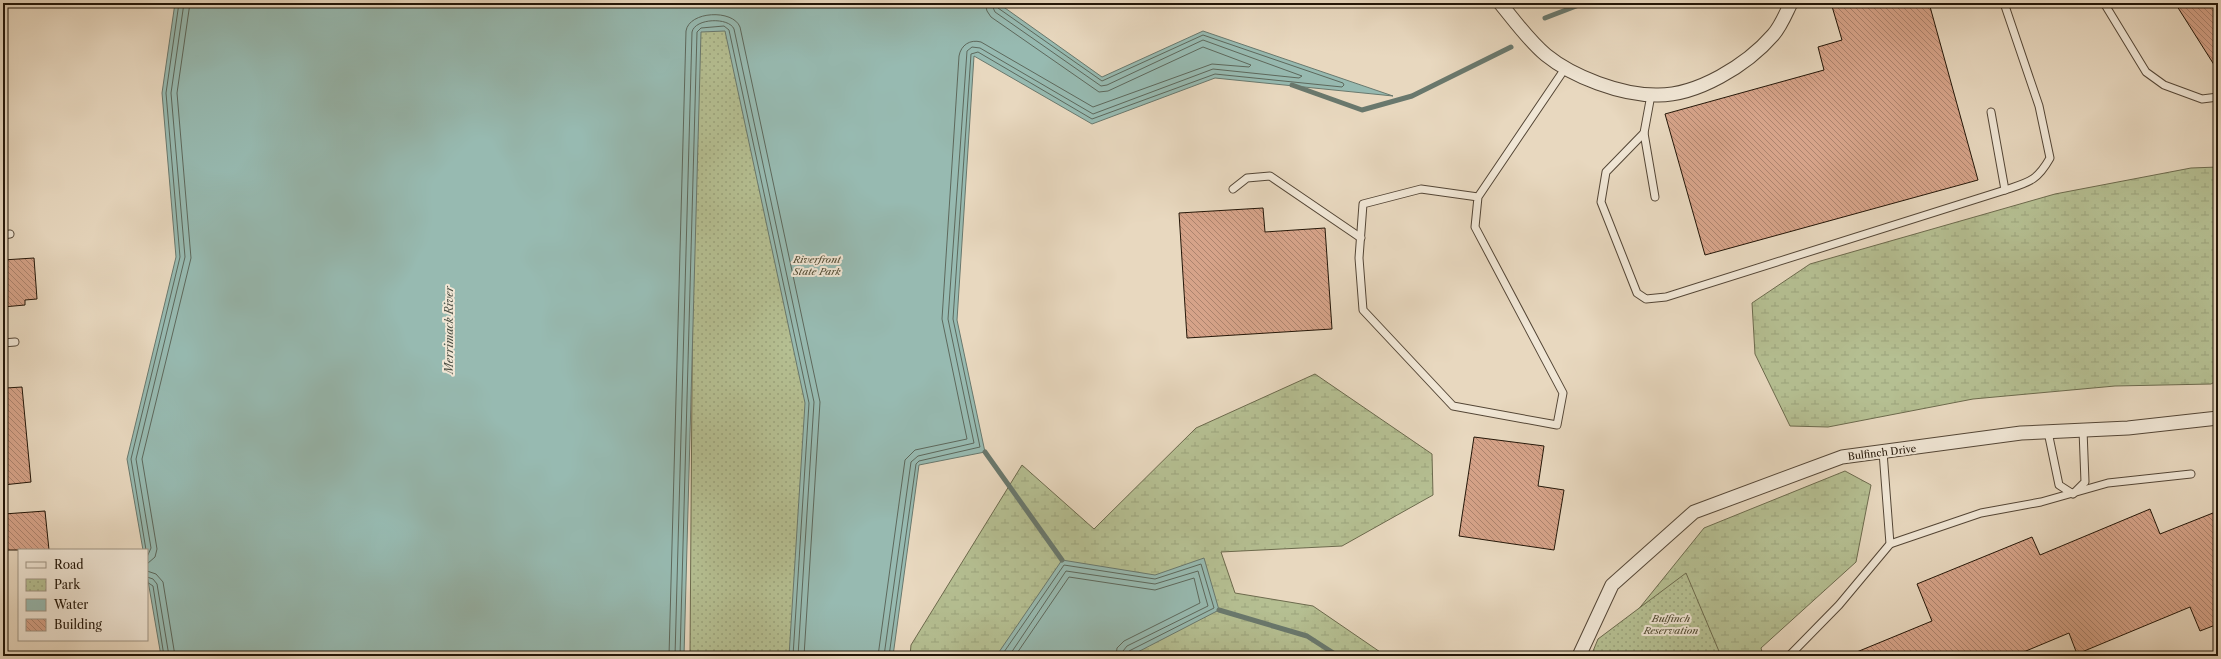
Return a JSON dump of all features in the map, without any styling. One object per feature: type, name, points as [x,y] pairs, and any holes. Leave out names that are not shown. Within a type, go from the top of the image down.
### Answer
[{"type":"street","points":[[1500,3],[1546,55],[1578,75],[1618,89],[1651,95],[1695,88],[1752,58],[1775,33],[1791,3]]},
{"type":"street","name":"Bulfinch Drive","points":[[1580,656],[1612,585],[1694,512],[1842,457],[2022,433],[2128,428],[2218,418]]},
{"type":"lane","points":[[1644,133],[1606,172],[1601,202],[1637,293],[1646,299],[1666,297],[2028,182],[2042,174],[2050,158],[2038,106],[2004,3]]},
{"type":"lane","points":[[2104,3],[2146,72],[2164,85],[2202,99],[2218,96]]},
{"type":"lane","points":[[1478,197],[1421,189],[1363,204],[1359,258],[1363,310],[1453,406],[1557,425],[1563,393],[1475,227],[1478,197],[1566,67]]},
{"type":"lane","points":[[1651,95],[1644,133],[1656,197]]},
{"type":"lane","points":[[1991,112],[2005,190]]},
{"type":"lane","points":[[1233,189],[1247,178],[1270,176],[1361,238]]},
{"type":"lane","points":[[3,343],[15,342]]},
{"type":"lane","points":[[2073,494],[2085,482],[2083,430]]},
{"type":"lane","points":[[2048,432],[2059,485],[2073,494]]},
{"type":"lane","points":[[1882,452],[1890,544]]},
{"type":"lane","points":[[1789,656],[1839,605],[1890,544],[1981,513],[2073,494],[2108,483],[2191,474]]},
{"type":"lane","points":[[44,656],[65,656]]},
{"type":"green space","name":"Riverfront State Park","points":[[701,3],[942,3],[882,656],[690,656],[694,111]]},
{"type":"green space","points":[[2218,167],[2218,380],[2211,384],[2115,386],[1973,399],[1828,427],[1790,426],[1755,354],[1752,303],[1810,264],[2055,194],[2191,168]]},
{"type":"green space","points":[[1315,374],[1432,454],[1433,495],[1342,546],[1221,552],[1235,593],[1313,606],[1386,656],[910,656],[911,645],[1022,465],[1094,529],[1196,428]]},
{"type":"green space","points":[[1845,471],[1871,485],[1856,562],[1761,648],[1763,656],[1604,656],[1608,647],[1704,528]]},
{"type":"green space","name":"Bulfinch Reservation","points":[[1686,573],[1721,656],[1591,656],[1598,639]]},
{"type":"water","name":"Merrimack River","points":[[175,3],[998,3],[1102,77],[1203,31],[1393,96],[1215,78],[1092,124],[974,56],[957,320],[985,452],[919,465],[893,656],[789,656],[805,403],[725,31],[701,32],[684,656],[161,656],[148,581],[148,549],[143,549],[127,459],[176,257],[162,93]]},
{"type":"water","points":[[1204,558],[1219,610],[1130,656],[1000,656],[999,652],[1062,560],[1155,575]]},
{"type":"building","points":[[1831,3],[1929,3],[1978,180],[1705,255],[1665,114],[1824,70],[1818,47],[1842,40]]},
{"type":"building","points":[[2175,3],[2218,3],[2218,71]]},
{"type":"building","points":[[1263,208],[1265,232],[1325,228],[1332,329],[1187,338],[1179,213]]},
{"type":"building","points":[[34,258],[37,299],[25,300],[25,305],[3,307],[3,260]]},
{"type":"building","points":[[22,387],[31,482],[3,485],[3,394],[6,393],[6,388]]},
{"type":"building","points":[[1474,437],[1544,446],[1538,486],[1564,490],[1554,550],[1459,536]]},
{"type":"building","points":[[2150,509],[2160,534],[2218,511],[2218,624],[2200,631],[2190,607],[2077,654],[2069,633],[2014,656],[1847,656],[1932,621],[1917,584],[2032,537],[2040,555]]},
{"type":"building","points":[[45,511],[49,549],[7,550],[4,514]]},
{"type":"waterway","points":[[1545,18],[1584,3]]},
{"type":"waterway","points":[[1292,85],[1362,110],[1412,96],[1511,47]]},
{"type":"waterway","points":[[985,452],[1062,560]]},
{"type":"waterway","points":[[1219,610],[1307,636],[1338,656]]}]
